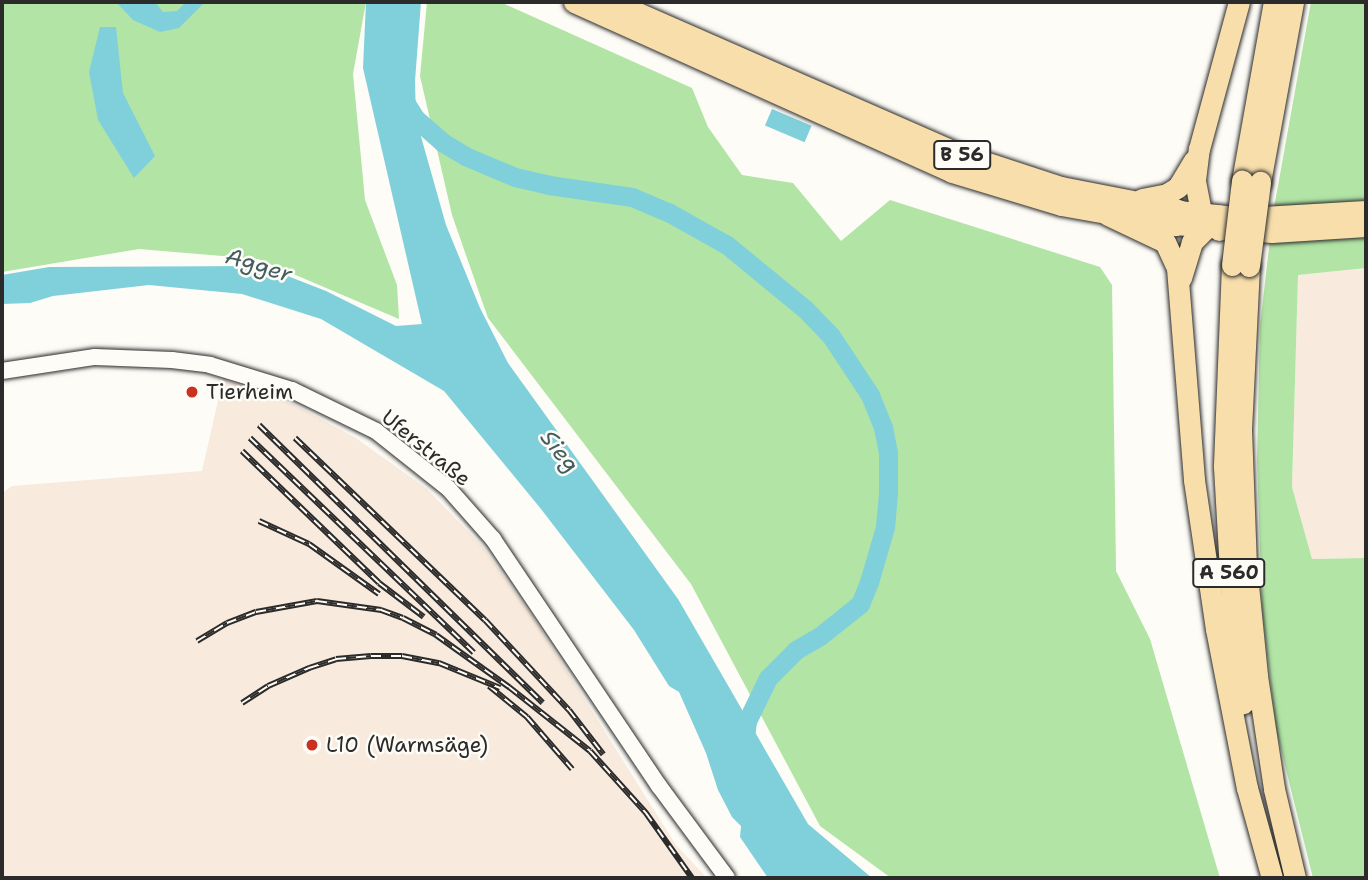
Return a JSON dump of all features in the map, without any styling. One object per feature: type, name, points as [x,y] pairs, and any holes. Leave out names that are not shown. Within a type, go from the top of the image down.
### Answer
[{"type":"highway","name":"B 56","points":[[574,2],[746,71]]},
{"type":"highway","name":"B 56","points":[[613,2],[951,173],[1011,192],[1176,217]]},
{"type":"highway","points":[[1180,284],[1188,251],[1210,222],[1195,193],[1199,149],[1239,2]]},
{"type":"highway","name":"A 560","points":[[1273,878],[1239,680],[1229,568],[1224,467],[1240,265],[1274,2]]},
{"type":"highway","name":"A 560","points":[[1251,182],[1295,2]]},
{"type":"highway","points":[[1115,208],[1167,194],[1178,187],[1199,149]]},
{"type":"highway","points":[[1115,208],[1165,242],[1177,268],[1190,443],[1216,629],[1247,788],[1273,878]]},
{"type":"highway","name":"A 560","points":[[1240,265],[1241,430],[1246,565],[1257,676],[1272,776],[1295,878]]},
{"type":"main road","name":"B 56","points":[[1210,222],[1366,211]]},
{"type":"main road","name":"B 56","points":[[1176,217],[1272,233],[1366,227]]},
{"type":"street","name":"Uferstraße","points":[[2,371],[95,357],[172,360],[210,366],[292,390],[376,431],[448,488],[493,539],[659,786],[727,878]]},
{"type":"shaded area","points":[[1366,268],[1366,558],[1312,559],[1292,487],[1298,275]]},
{"type":"shaded area","points":[[223,379],[293,404],[356,438],[427,489],[483,547],[533,617],[676,845],[707,878],[2,878],[2,493],[12,486],[202,471]]},
{"type":"green space","points":[[2,2],[366,2],[353,74],[365,200],[397,285],[399,319],[258,259],[139,249],[2,272]]},
{"type":"green space","points":[[427,2],[500,2],[692,88],[708,127],[742,175],[793,183],[841,241],[890,200],[1100,267],[1112,285],[1116,571],[1150,639],[1220,878],[891,878],[820,826],[691,584],[488,318],[452,215],[420,76]]},
{"type":"green space","points":[[1311,2],[1366,2],[1366,200],[1274,208]]},
{"type":"green space","points":[[1366,236],[1366,268],[1298,275],[1292,487],[1312,559],[1366,558],[1366,878],[1313,878],[1276,729],[1262,610],[1257,459],[1260,326],[1270,239]]},
{"type":"water","points":[[116,2],[155,2],[163,12],[177,11],[186,2],[205,2],[179,28],[160,32],[133,20]]},
{"type":"water","name":"Sieg","points":[[366,2],[421,2],[415,81],[416,119],[446,225],[480,308],[508,363],[678,599],[808,824],[872,878],[768,878],[740,837],[741,826],[732,817],[718,790],[706,753],[679,692],[669,686],[634,630],[541,509],[444,391],[321,319],[242,294],[149,285],[53,296],[30,303],[2,304],[2,275],[49,267],[262,266],[326,291],[396,326],[422,324],[363,68]]},
{"type":"water","points":[[100,27],[116,27],[123,93],[155,156],[134,178],[98,120],[89,72]]},
{"type":"water","points":[[772,109],[812,126],[805,142],[765,126]]},
{"type":"waterway","points":[[402,97],[416,119],[442,142],[465,156],[515,177],[549,185],[632,197],[668,212],[727,245],[805,309],[831,336],[870,395],[883,427],[888,453],[888,493],[885,527],[869,582],[860,604],[820,636],[796,650],[768,678],[747,721],[744,746]]},
{"type":"railway","points":[[259,425],[543,703]]},
{"type":"railway","points":[[250,438],[474,653]]},
{"type":"railway","points":[[295,438],[485,620],[569,710],[603,754]]},
{"type":"railway","points":[[242,451],[379,583],[424,617]]},
{"type":"railway","points":[[259,521],[309,544],[379,594]]},
{"type":"railway","points":[[197,641],[227,623],[256,612],[317,601],[381,610],[403,618],[436,635],[509,687],[590,751],[646,813],[692,878]]},
{"type":"railway","points":[[242,703],[268,686],[309,668],[336,659],[371,656],[402,656],[439,663],[500,688]]},
{"type":"railway","points":[[489,686],[527,717],[572,769]]},
{"type":"place","name":"Tierheim","points":[[192,392]]},
{"type":"place","name":"L10 (Warmsäge)","points":[[312,745]]},
{"type":"water label","name":"Agger","points":[[259,265]]}]
